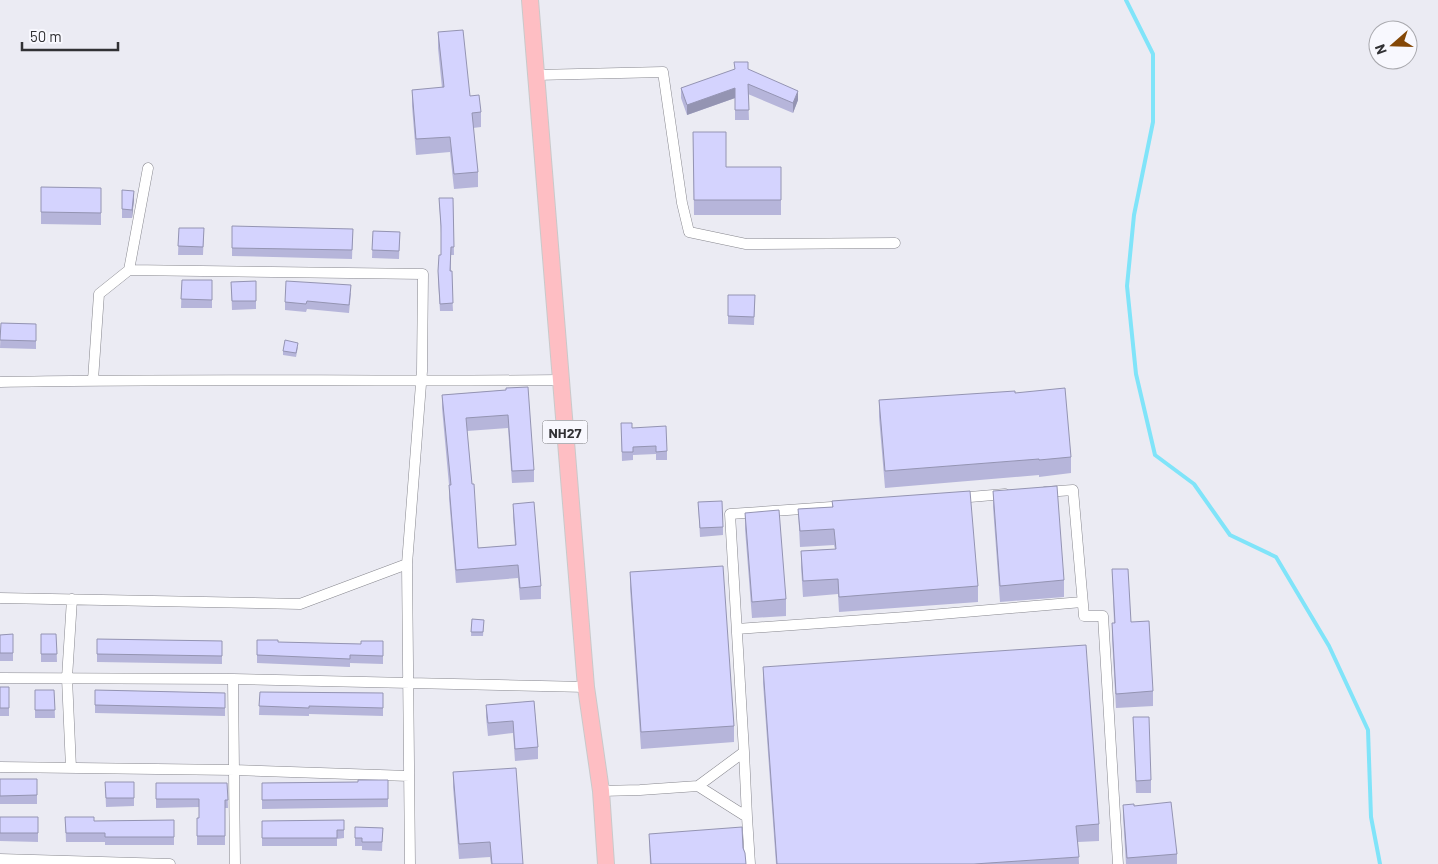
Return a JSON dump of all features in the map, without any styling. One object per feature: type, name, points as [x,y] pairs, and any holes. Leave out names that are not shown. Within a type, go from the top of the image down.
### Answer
[{"type":"highway","name":"NH27","points":[[530,0],[586,687],[601,791],[606,864]]},
{"type":"street","points":[[536,75],[663,72],[682,203],[689,232],[746,244],[895,243]]},
{"type":"street","points":[[129,270],[148,168]]},
{"type":"street","points":[[93,380],[99,294],[129,270],[423,274],[421,382],[407,564],[410,864]]},
{"type":"street","points":[[0,382],[93,380],[421,382],[561,380]]},
{"type":"street","points":[[1034,492],[1073,490],[1084,616],[1103,616],[1118,864]]},
{"type":"street","points":[[946,499],[1014,494]]},
{"type":"street","points":[[750,864],[730,514],[858,505]]},
{"type":"street","points":[[0,598],[300,604],[407,564]]},
{"type":"street","points":[[71,768],[67,678],[72,599]]},
{"type":"street","points":[[737,629],[906,618],[1082,602]]},
{"type":"street","points":[[0,678],[233,679],[586,687]]},
{"type":"street","points":[[233,679],[235,864]]},
{"type":"street","points":[[601,791],[698,786],[744,752]]},
{"type":"street","points":[[0,767],[234,770],[409,776]]},
{"type":"street","points":[[698,786],[747,817]]},
{"type":"street","points":[[0,859],[170,864]]},
{"type":"building","points":[[463,30],[470,96],[479,95],[481,112],[472,113],[478,172],[454,174],[450,137],[416,139],[412,90],[444,87],[438,32]]},
{"type":"building","points":[[734,62],[748,62],[748,69],[798,91],[793,103],[748,84],[749,110],[735,110],[735,88],[687,105],[681,88],[735,69]]},
{"type":"building","points":[[693,132],[726,132],[726,167],[781,167],[781,200],[694,200]]},
{"type":"building","points":[[41,187],[101,188],[101,213],[41,212]]},
{"type":"building","points":[[122,190],[134,191],[132,210],[122,209]]},
{"type":"building","points":[[439,198],[453,198],[454,247],[451,247],[450,271],[452,271],[453,303],[440,304],[438,271],[439,255],[441,255],[441,226]]},
{"type":"building","points":[[232,226],[353,229],[352,250],[232,248]]},
{"type":"building","points":[[179,228],[204,228],[203,247],[178,246]]},
{"type":"building","points":[[373,231],[400,232],[399,251],[372,250]]},
{"type":"building","points":[[182,280],[212,280],[212,300],[181,299]]},
{"type":"building","points":[[256,281],[256,301],[232,301],[231,282]]},
{"type":"building","points":[[286,281],[351,285],[349,305],[307,301],[306,304],[285,302]]},
{"type":"building","points":[[728,295],[755,295],[754,317],[728,316]]},
{"type":"building","points":[[1,323],[36,324],[36,341],[0,340]]},
{"type":"building","points":[[285,340],[298,343],[296,353],[283,351]]},
{"type":"building","points":[[528,387],[534,470],[512,471],[508,415],[466,418],[472,484],[474,484],[478,548],[516,545],[513,504],[534,502],[541,586],[520,588],[518,565],[456,570],[449,485],[451,485],[442,395]]},
{"type":"building","points":[[1065,388],[1071,457],[885,471],[879,400],[1015,391],[1015,393]]},
{"type":"building","points":[[621,423],[632,423],[632,428],[666,426],[667,451],[656,452],[656,446],[633,447],[633,452],[622,452]]},
{"type":"building","points":[[1057,486],[1064,580],[1000,586],[993,491]]},
{"type":"building","points":[[970,491],[978,586],[839,597],[838,579],[803,581],[801,551],[836,549],[834,529],[800,531],[798,509],[833,507],[832,501]]},
{"type":"building","points":[[722,501],[723,527],[700,528],[698,502]]},
{"type":"building","points":[[779,510],[786,599],[752,602],[745,513]]},
{"type":"building","points":[[723,566],[734,726],[641,732],[630,572]]},
{"type":"building","points":[[1112,569],[1128,569],[1131,622],[1149,621],[1153,691],[1116,694],[1112,623],[1115,623]]},
{"type":"building","points":[[472,619],[484,620],[483,632],[471,632]]},
{"type":"building","points":[[13,634],[13,653],[0,653],[0,635]]},
{"type":"building","points":[[41,634],[56,634],[57,654],[41,654]]},
{"type":"building","points":[[97,639],[222,641],[222,656],[97,654]]},
{"type":"building","points":[[257,640],[361,644],[361,641],[383,641],[383,656],[350,655],[350,659],[257,655]]},
{"type":"building","points":[[1086,645],[1099,824],[1076,826],[1079,857],[974,864],[777,864],[763,667]]},
{"type":"building","points":[[0,687],[9,687],[9,708],[0,708]]},
{"type":"building","points":[[35,690],[54,690],[55,710],[35,710]]},
{"type":"building","points":[[95,690],[225,693],[225,708],[95,705]]},
{"type":"building","points":[[260,692],[383,693],[383,708],[259,706]]},
{"type":"building","points":[[534,701],[538,747],[515,749],[513,721],[488,723],[486,705]]},
{"type":"building","points":[[1133,717],[1149,717],[1151,780],[1136,781]]},
{"type":"building","points":[[516,768],[523,864],[492,864],[490,842],[459,844],[453,772]]},
{"type":"building","points":[[0,779],[37,779],[37,795],[0,796]]},
{"type":"building","points":[[358,780],[388,780],[388,799],[262,800],[262,783],[358,782]]},
{"type":"building","points":[[105,782],[134,782],[134,798],[106,798]]},
{"type":"building","points":[[156,783],[227,783],[228,800],[225,800],[225,836],[197,836],[199,799],[156,799]]},
{"type":"building","points":[[1171,802],[1177,854],[1127,858],[1123,805],[1134,804],[1134,806]]},
{"type":"building","points":[[0,817],[38,817],[38,833],[0,833]]},
{"type":"building","points":[[65,817],[94,817],[94,821],[174,820],[174,837],[105,837],[105,833],[66,833]]},
{"type":"building","points":[[344,820],[344,830],[337,830],[337,838],[262,838],[262,821]]},
{"type":"building","points":[[355,827],[383,828],[382,842],[362,842],[362,838],[355,838]]},
{"type":"building","points":[[742,827],[746,864],[651,864],[649,834]]},
{"type":"waterway","points":[[1126,0],[1153,54],[1153,122],[1134,215],[1127,286],[1136,374],[1155,455],[1194,484],[1230,535],[1276,557],[1329,646],[1368,730],[1371,817],[1380,864]]}]
